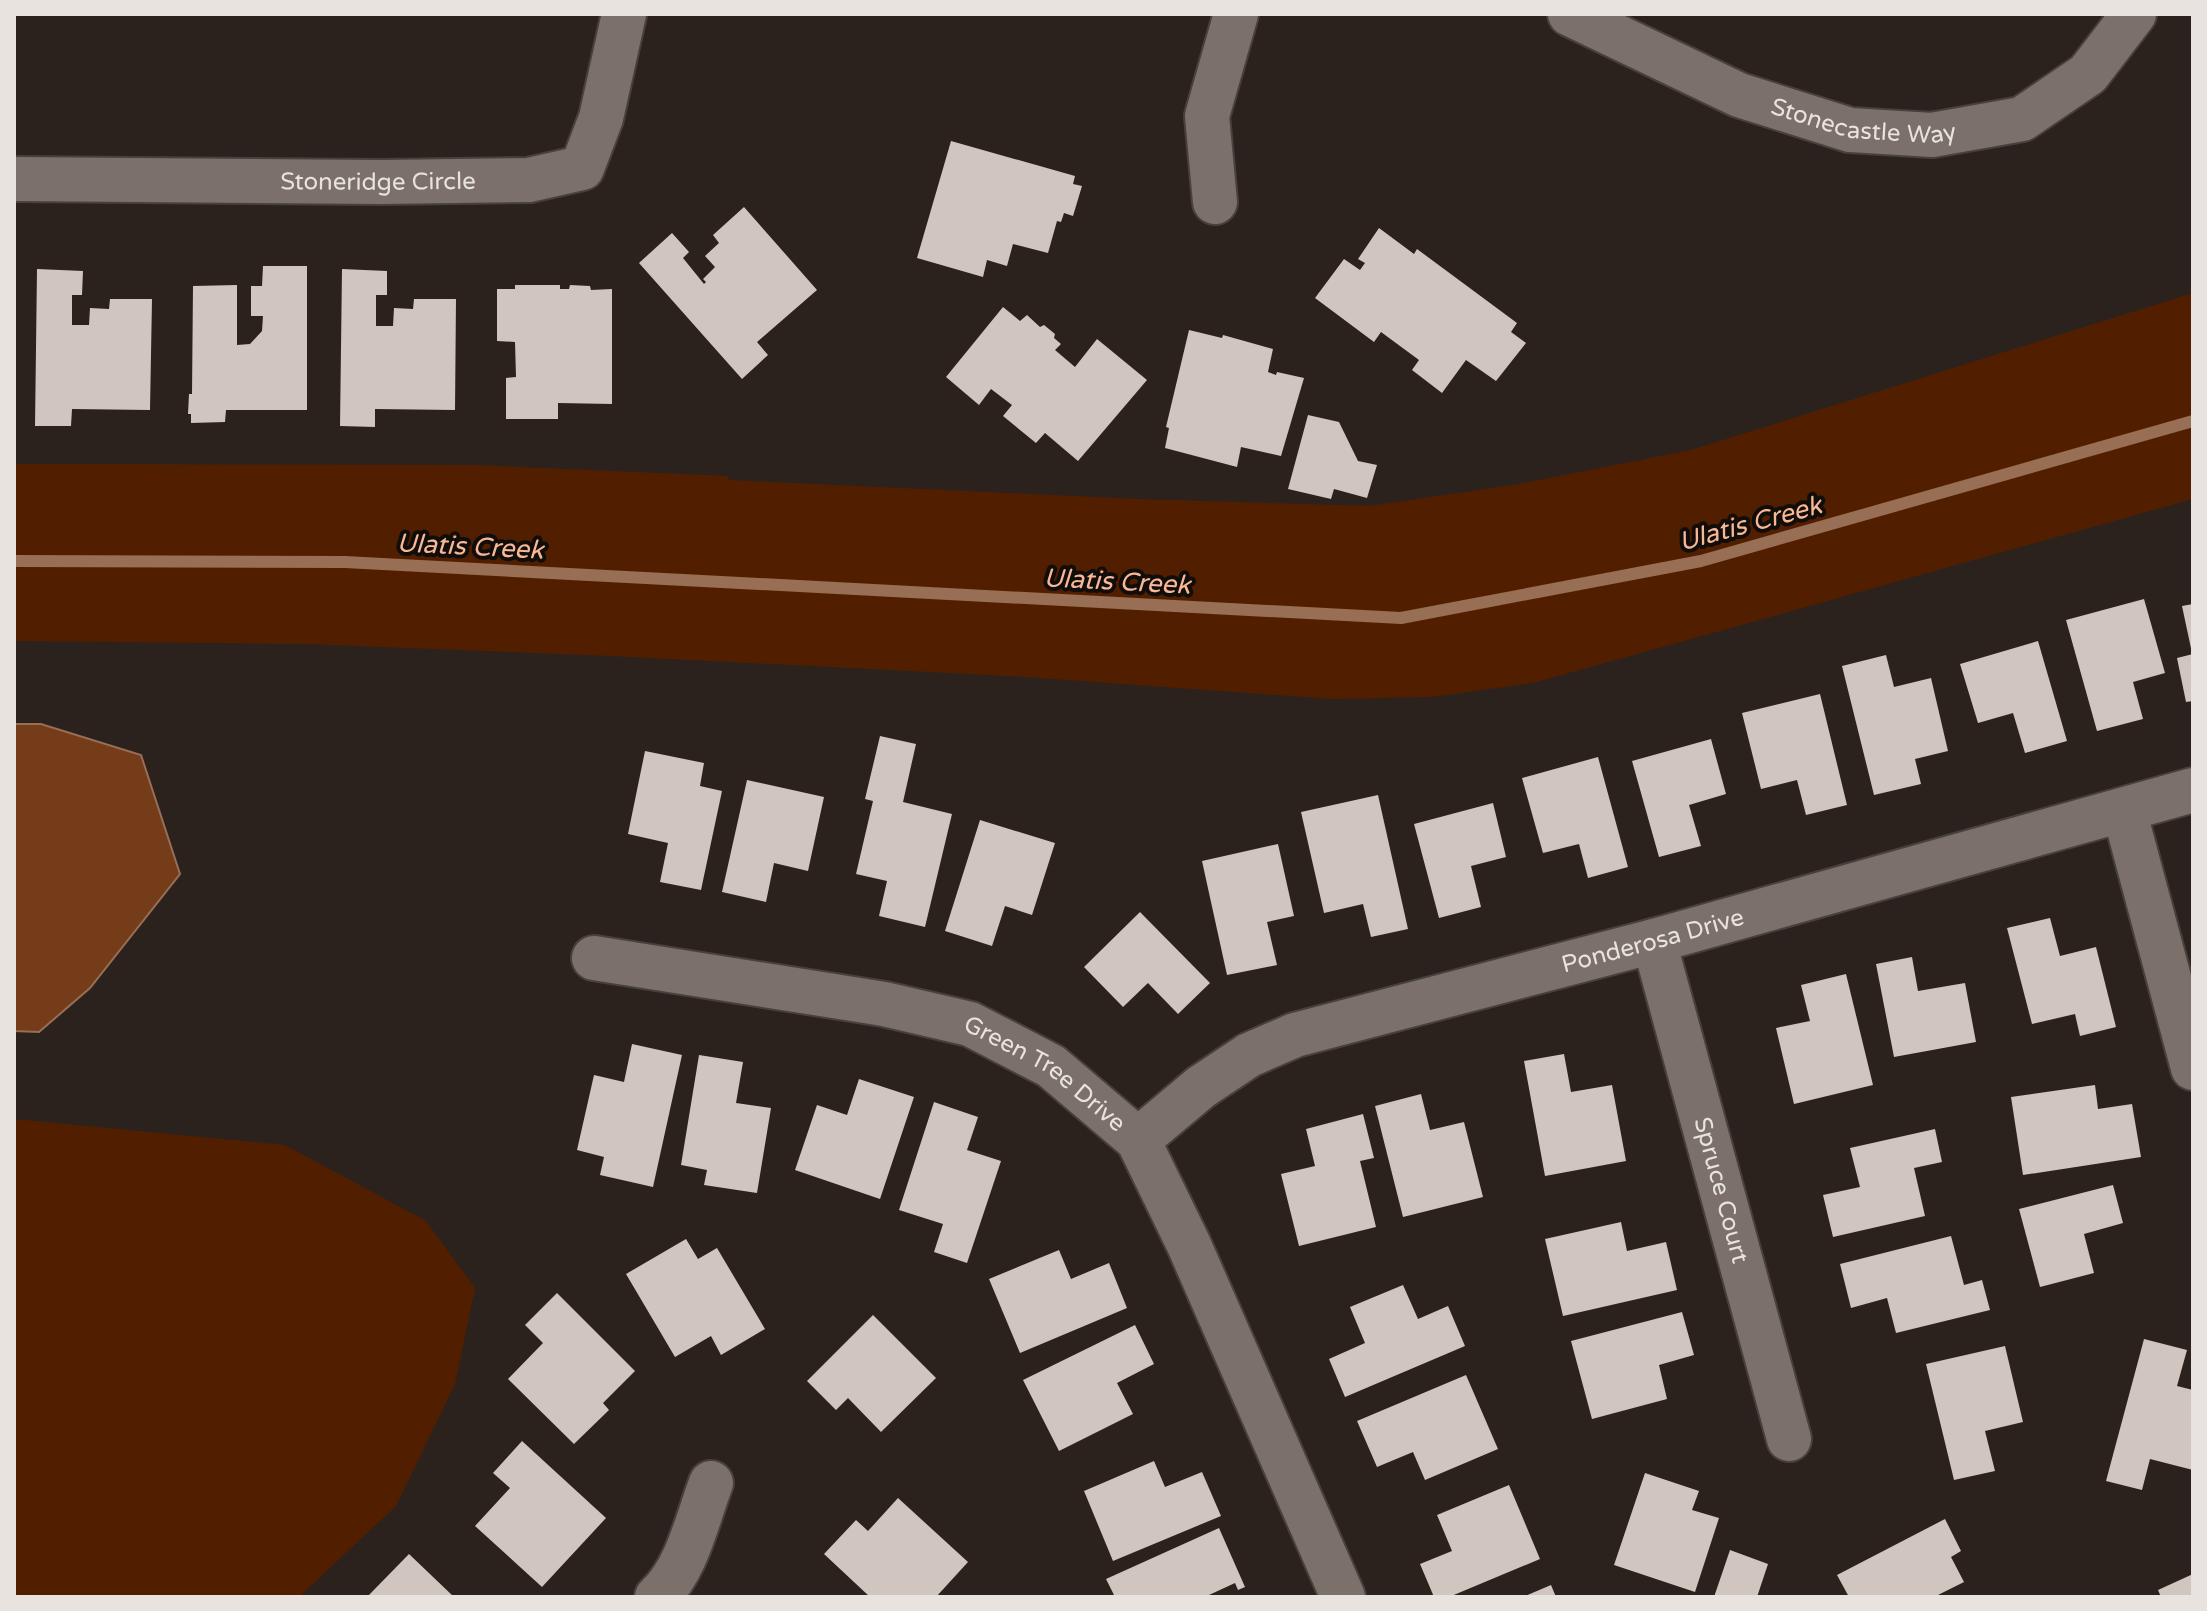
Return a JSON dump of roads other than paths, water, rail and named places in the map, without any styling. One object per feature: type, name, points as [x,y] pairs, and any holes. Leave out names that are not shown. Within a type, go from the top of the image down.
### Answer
[{"type":"street","name":"Stoneridge Circle","points":[[14,179],[529,180],[582,168],[601,118],[624,14]]},
{"type":"street","points":[[1215,202],[1207,116],[1236,14]]},
{"type":"street","name":"Stonecastle Way","points":[[1570,14],[1739,95],[1850,130],[1932,135],[2022,119],[2088,74],[2134,14]]},
{"type":"street","name":"Ponderosa Drive","points":[[1138,1140],[1201,1087],[1249,1055],[1295,1035],[1654,941],[2193,790]]},
{"type":"street","points":[[2124,810],[2193,1068]]},
{"type":"street","name":"Spruce Court","points":[[1654,941],[1789,1439]]},
{"type":"street","name":"Green Tree Drive","points":[[594,958],[884,1004],[970,1024],[1051,1066],[1138,1140],[1189,1245],[1343,1597]]},
{"type":"street","points":[[657,1597],[683,1559],[711,1483]]},
{"type":"waterway","name":"Ulatis Creek","points":[[14,561],[345,562],[1401,618],[1701,561],[2193,421]]}]
